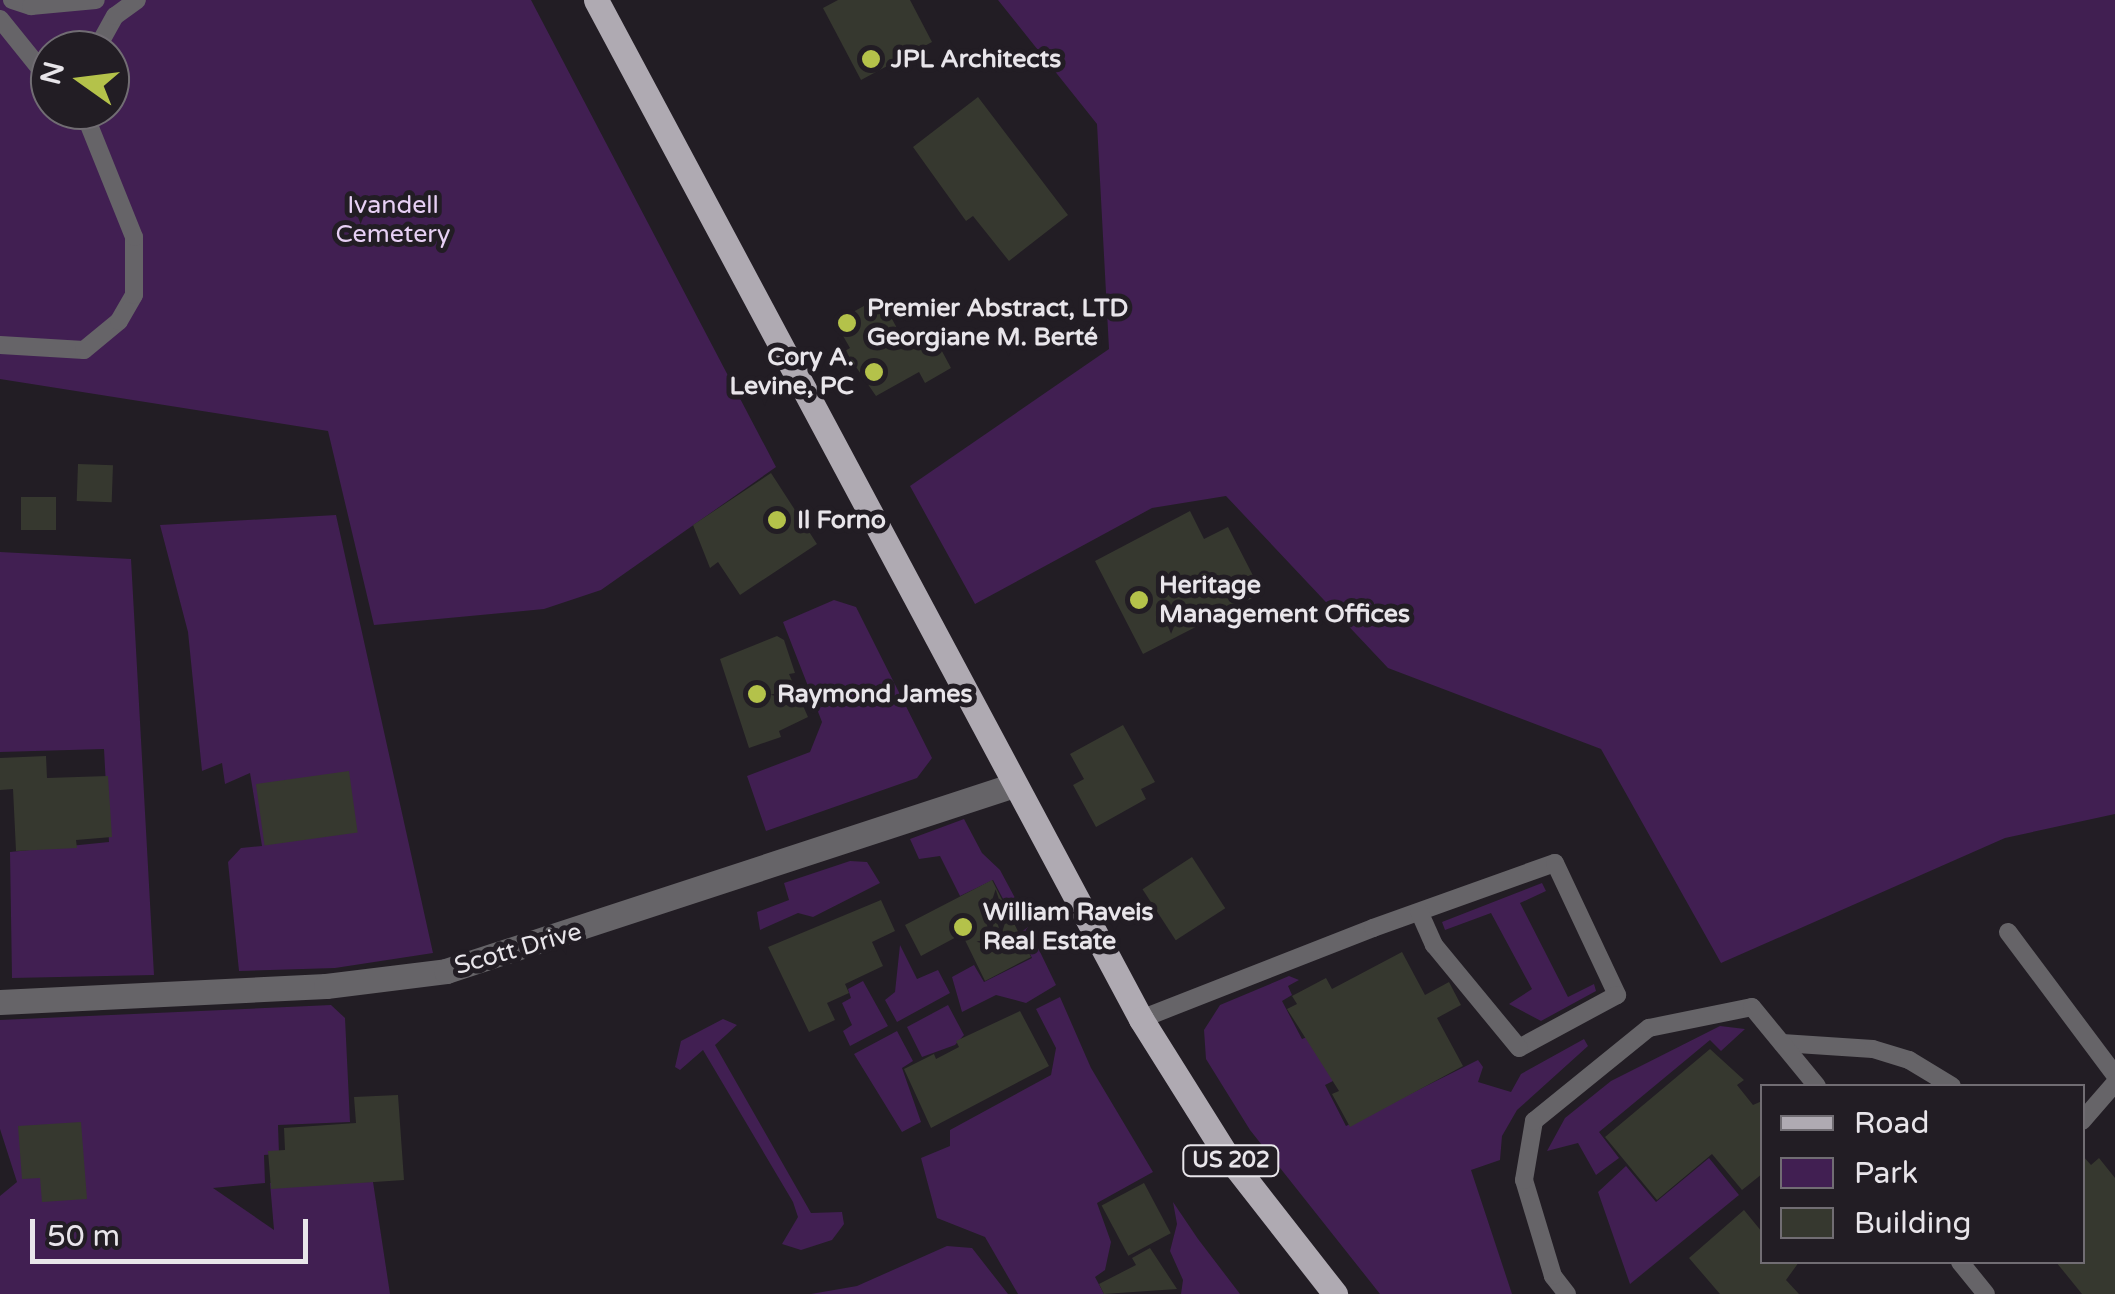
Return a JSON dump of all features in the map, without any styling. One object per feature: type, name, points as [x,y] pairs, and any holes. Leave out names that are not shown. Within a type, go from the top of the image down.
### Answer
[{"type":"main road","name":"US 202","points":[[596,0],[1141,1020],[1225,1153],[1335,1294]]},
{"type":"street","name":"Scott Drive","points":[[0,1002],[326,986],[446,971],[1014,784]]},
{"type":"lane","points":[[12,0],[31,6],[96,0]]},
{"type":"lane","points":[[107,30],[115,16],[137,0]]},
{"type":"lane","points":[[0,19],[30,56]]},
{"type":"lane","points":[[0,345],[84,350],[119,321],[134,296],[134,237],[87,130]]},
{"type":"lane","points":[[1141,1020],[1419,912],[1555,864],[1617,995],[1519,1048],[1434,945],[1419,912]]},
{"type":"lane","points":[[2008,932],[2115,1075]]},
{"type":"lane","points":[[1566,1294],[1553,1276],[1524,1180],[1534,1120],[1649,1028],[1752,1008],[1815,1084]]},
{"type":"lane","points":[[1782,1043],[1873,1049],[1909,1060],[1949,1084]]},
{"type":"lane","points":[[2085,1118],[2115,1083]]},
{"type":"lane","points":[[1962,1264],[1986,1294]]},
{"type":"green space","name":"Ivandell Cemetery","points":[[0,0],[531,0],[776,467],[601,590],[544,609],[374,625],[328,431],[0,379]]},
{"type":"green space","points":[[998,0],[2115,0],[2115,814],[2005,838],[1721,963],[1601,749],[1388,668],[1226,496],[1152,508],[975,604],[910,486],[1109,349],[1097,124]]},
{"type":"green space","points":[[336,515],[433,953],[335,968],[239,971],[228,862],[241,848],[262,846],[250,773],[225,784],[222,763],[202,771],[188,632],[160,525]]},
{"type":"green space","points":[[0,552],[131,559],[154,975],[12,978],[10,852],[109,842],[104,749],[0,752]]},
{"type":"green space","points":[[834,600],[856,607],[932,758],[917,778],[766,831],[747,776],[810,752],[822,722],[783,622]]},
{"type":"green space","points":[[964,819],[982,853],[1000,870],[1021,909],[1010,912],[993,880],[960,896],[940,856],[919,859],[910,839]]},
{"type":"green space","points":[[850,861],[867,862],[880,883],[813,917],[798,913],[760,930],[757,912],[789,900],[784,883]]},
{"type":"green space","points":[[1542,883],[1546,891],[1520,903],[1568,997],[1594,984],[1596,991],[1541,1021],[1509,1004],[1532,989],[1491,913],[1445,930],[1442,922]]},
{"type":"green space","points":[[1028,927],[1056,985],[1026,1003],[996,995],[962,1012],[952,977],[974,965],[984,982],[1032,958],[1020,933]]},
{"type":"green space","points":[[900,945],[917,979],[938,970],[950,993],[897,1022],[885,1000],[895,992]]},
{"type":"green space","points":[[1289,976],[1299,980],[1288,986],[1292,995],[1282,1001],[1302,1039],[1312,1035],[1335,1080],[1325,1085],[1346,1126],[1478,1060],[1483,1067],[1478,1082],[1511,1092],[1521,1074],[1584,1039],[1588,1046],[1517,1110],[1502,1136],[1500,1160],[1471,1170],[1512,1294],[1380,1294],[1250,1130],[1206,1059],[1204,1030],[1220,1005]]},
{"type":"green space","points":[[863,981],[888,1026],[850,1046],[843,1031],[852,1025],[842,1003],[851,998],[848,989]]},
{"type":"green space","points":[[1060,997],[1091,1068],[1153,1172],[1097,1203],[1111,1242],[1105,1270],[1095,1277],[1104,1294],[1018,1294],[985,1237],[937,1218],[921,1158],[950,1146],[950,1130],[1051,1075],[1056,1048],[1036,1009]]},
{"type":"green space","points":[[331,1005],[345,1018],[350,1122],[278,1125],[279,1154],[264,1155],[265,1183],[213,1188],[274,1230],[270,1183],[373,1182],[390,1294],[0,1294],[0,1196],[17,1182],[0,1129],[0,1020]]},
{"type":"green space","points":[[948,1005],[964,1035],[955,1045],[922,1057],[907,1027]]},
{"type":"green space","points":[[723,1019],[737,1025],[715,1045],[811,1213],[842,1212],[844,1224],[832,1240],[801,1250],[782,1244],[798,1217],[793,1202],[703,1050],[680,1070],[675,1067],[681,1041]]},
{"type":"green space","points":[[1720,1026],[1745,1029],[1721,1051],[1710,1040],[1599,1132],[1619,1158],[1596,1175],[1578,1143],[1547,1151],[1565,1118],[1611,1081]]},
{"type":"green space","points":[[897,1031],[913,1061],[902,1068],[921,1122],[902,1132],[854,1054]]},
{"type":"green space","points":[[1709,1158],[1739,1195],[1630,1284],[1598,1192],[1626,1166],[1656,1202]]},
{"type":"green space","points":[[1173,1202],[1240,1294],[1181,1294],[1183,1280],[1170,1251],[1177,1224]]},
{"type":"green space","points":[[947,1246],[972,1248],[1008,1294],[811,1294],[857,1286]]},
{"type":"building","points":[[838,0],[910,0],[932,42],[861,80],[823,8]]},
{"type":"building","points":[[978,97],[1068,215],[1009,261],[973,216],[966,221],[913,147]]},
{"type":"building","points":[[880,297],[904,341],[929,327],[951,368],[925,383],[919,372],[876,396],[845,351],[850,348],[835,322]]},
{"type":"building","points":[[78,464],[113,465],[112,502],[77,501]]},
{"type":"building","points":[[771,473],[817,544],[740,595],[718,562],[710,568],[693,525]]},
{"type":"building","points":[[21,497],[56,497],[56,530],[21,530]]},
{"type":"building","points":[[1190,511],[1204,539],[1228,527],[1262,593],[1143,654],[1095,561]]},
{"type":"building","points":[[777,636],[784,640],[795,673],[789,674],[808,717],[779,731],[781,737],[749,748],[720,659]]},
{"type":"building","points":[[1123,725],[1155,782],[1141,789],[1146,799],[1096,827],[1073,785],[1084,779],[1070,754]]},
{"type":"building","points":[[46,756],[47,778],[108,776],[112,837],[76,840],[77,848],[16,851],[13,789],[0,790],[0,758]]},
{"type":"building","points":[[349,771],[358,832],[265,845],[256,784]]},
{"type":"building","points":[[1192,857],[1225,908],[1176,940],[1143,889]]},
{"type":"building","points":[[992,880],[1031,957],[985,981],[962,934],[921,956],[905,925]]},
{"type":"building","points":[[881,900],[895,931],[872,942],[883,966],[845,984],[849,993],[827,1003],[835,1020],[809,1032],[768,947]]},
{"type":"building","points":[[1402,952],[1425,995],[1449,982],[1461,1005],[1437,1018],[1463,1066],[1350,1127],[1332,1094],[1339,1091],[1287,1009],[1297,1004],[1292,996],[1326,978],[1332,989]]},
{"type":"building","points":[[1020,1011],[1049,1066],[931,1128],[904,1069],[934,1054],[936,1059],[959,1047],[956,1041]]},
{"type":"building","points":[[1710,1049],[1744,1080],[1737,1085],[1753,1105],[1760,1102],[1760,1176],[1742,1190],[1712,1154],[1657,1200],[1605,1137]]},
{"type":"building","points":[[398,1095],[404,1180],[271,1189],[268,1151],[285,1150],[284,1128],[356,1123],[354,1097]]},
{"type":"building","points":[[81,1122],[87,1199],[42,1202],[40,1178],[22,1179],[18,1126]]},
{"type":"building","points":[[2085,1158],[2091,1165],[2099,1158],[2115,1178],[2115,1294],[2082,1294],[2058,1264],[2085,1264]]},
{"type":"building","points":[[1144,1183],[1171,1233],[1128,1256],[1102,1206]]},
{"type":"building","points":[[1744,1210],[1760,1230],[1760,1264],[1798,1264],[1786,1280],[1799,1294],[1720,1294],[1689,1258]]},
{"type":"building","points":[[1150,1248],[1177,1289],[1104,1294],[1099,1284],[1136,1265],[1132,1258]]},
{"type":"place","name":"JPL Architects","points":[[871,59]]},
{"type":"place","name":"Premier Abstract, LTD Georgiane M. Berté","points":[[847,323]]},
{"type":"place","name":"Cory A. Levine, PC","points":[[874,372]]},
{"type":"place","name":"Il Forno","points":[[777,520]]},
{"type":"place","name":"Heritage Management Offices","points":[[1139,600]]},
{"type":"place","name":"Raymond James","points":[[757,694]]},
{"type":"place","name":"William Raveis Real Estate","points":[[963,927]]}]
